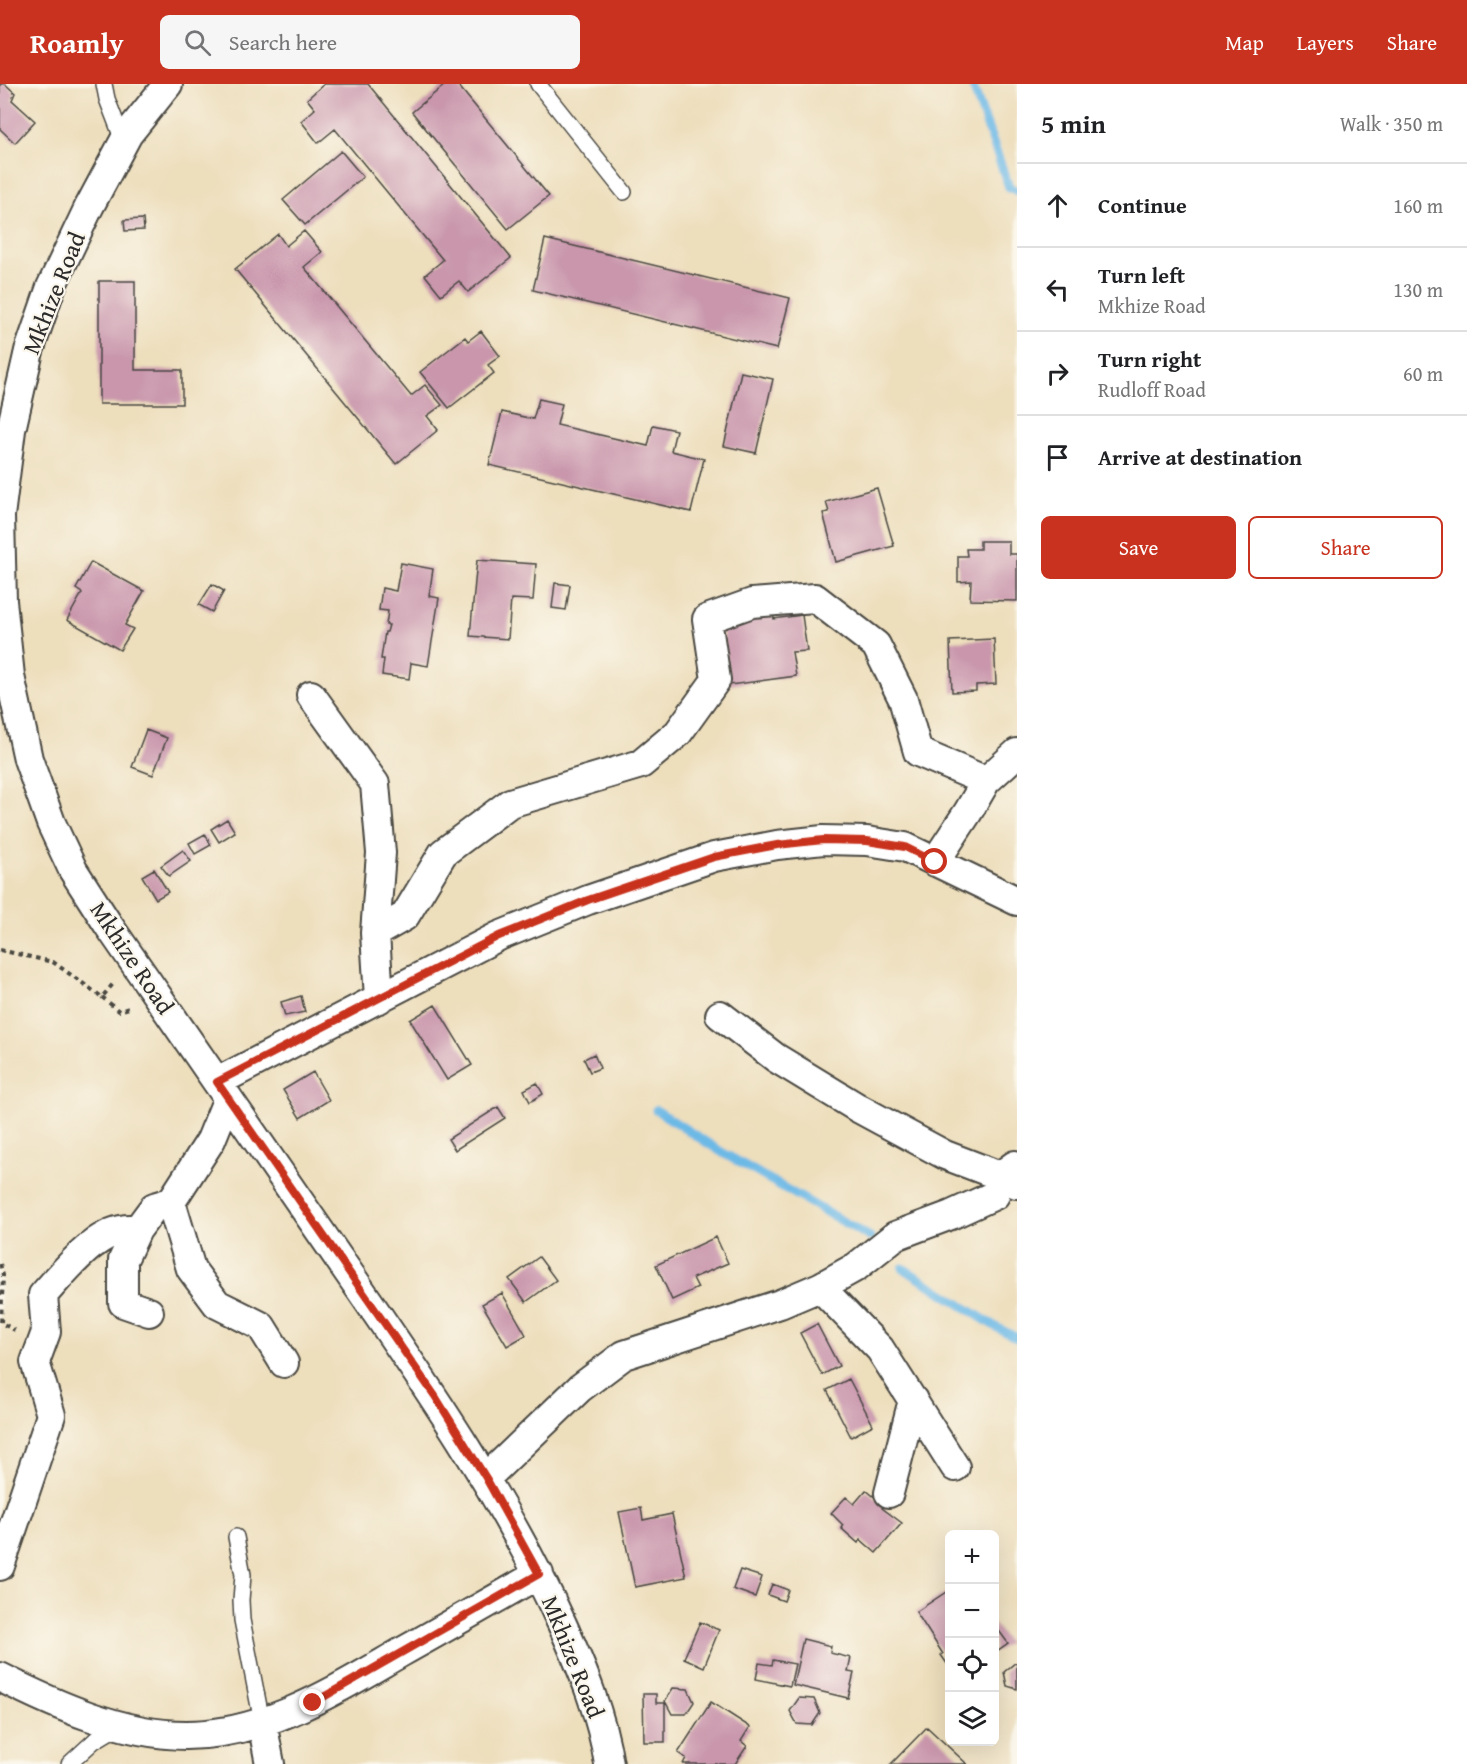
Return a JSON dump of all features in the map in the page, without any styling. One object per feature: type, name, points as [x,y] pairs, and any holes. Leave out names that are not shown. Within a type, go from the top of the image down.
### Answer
[{"type":"street","name":"Mkhize Road","points":[[168,84],[129,134],[89,207],[51,287],[29,351],[11,430],[0,516],[3,644],[28,759],[51,823],[73,870],[133,961],[435,1396],[486,1478],[539,1574],[576,1657],[606,1742],[609,1764]]},
{"type":"street","points":[[375,933],[405,916],[443,853],[510,803],[641,764],[678,733],[716,680],[707,619],[752,603],[815,598],[876,645],[903,699],[918,752],[986,781]]},
{"type":"street","points":[[311,695],[375,784],[381,853],[375,933],[379,999]]},
{"type":"street","points":[[935,862],[986,781],[1017,753]]},
{"type":"street","points":[[148,1312],[123,1303],[123,1260],[137,1230],[154,1207],[171,1202],[211,1140],[223,1090],[379,999],[499,936],[588,900],[714,857],[777,845],[823,840],[867,841],[905,847],[1017,902]]},
{"type":"street","points":[[486,1478],[580,1388],[624,1355],[780,1304],[820,1287],[855,1267],[895,1236],[951,1215],[994,1195],[1011,1175],[945,1155],[858,1108],[776,1058],[720,1015]]},
{"type":"street","points":[[171,1202],[191,1269],[217,1304],[261,1326],[284,1363]]},
{"type":"street","points":[[0,1566],[51,1415],[35,1362],[46,1332],[43,1295],[98,1239],[126,1227],[137,1230]]},
{"type":"street","points":[[820,1287],[880,1349],[955,1467]]},
{"type":"street","points":[[889,1493],[913,1400]]},
{"type":"street","points":[[0,1677],[35,1695],[138,1730],[186,1735],[226,1731],[262,1722],[313,1703],[539,1574]]},
{"type":"street","points":[[262,1722],[270,1764]]},
{"type":"lane","points":[[104,84],[107,99],[124,143]]},
{"type":"lane","points":[[538,84],[624,192]]},
{"type":"lane","points":[[236,1537],[243,1575],[242,1620],[262,1722]]},
{"type":"lane","points":[[69,1764],[94,1741],[122,1725]]},
{"type":"path","points":[[0,951],[53,962],[102,997],[133,961]]},
{"type":"path","points":[[0,1264],[3,1275],[1,1323],[42,1344]]},
{"type":"building","points":[[0,84],[5,84],[15,93],[12,100],[35,121],[15,143],[0,129]]},
{"type":"building","points":[[324,84],[368,84],[511,258],[468,292],[459,281],[441,295],[425,275],[443,260],[335,129],[318,143],[301,121],[315,109],[307,99]]},
{"type":"building","points":[[446,84],[457,84],[549,196],[508,229],[412,112]]},
{"type":"building","points":[[341,151],[363,177],[305,225],[283,200]]},
{"type":"building","points":[[143,219],[144,230],[125,231],[124,220]]},
{"type":"building","points":[[304,231],[322,252],[304,267],[411,396],[425,385],[442,405],[427,416],[438,430],[396,464],[235,269],[278,234],[286,246]]},
{"type":"building","points":[[545,239],[790,298],[777,349],[533,290]]},
{"type":"building","points":[[99,281],[135,281],[135,370],[182,370],[182,404],[99,404]]},
{"type":"building","points":[[481,331],[500,356],[488,365],[494,373],[449,408],[420,372],[465,337],[468,341]]},
{"type":"building","points":[[741,372],[773,379],[756,453],[724,446]]},
{"type":"building","points":[[539,399],[562,404],[557,425],[648,446],[653,425],[676,430],[671,451],[704,459],[691,512],[489,465],[502,412],[533,419]]},
{"type":"building","points":[[877,488],[894,546],[836,562],[823,513],[829,512],[826,502]]},
{"type":"building","points":[[980,541],[1009,541],[1009,554],[1017,554],[1017,601],[970,600],[971,581],[958,582],[958,556],[967,556],[966,549],[980,549]]},
{"type":"building","points":[[477,560],[536,564],[533,600],[511,599],[508,639],[470,636]]},
{"type":"building","points":[[91,562],[144,591],[125,625],[133,629],[120,650],[67,620],[82,593],[76,589]]},
{"type":"building","points":[[401,563],[433,569],[429,596],[439,598],[428,666],[411,663],[409,679],[382,675],[384,659],[381,659],[385,632],[389,625],[386,625],[388,611],[379,610],[382,588],[396,591]]},
{"type":"building","points":[[555,583],[570,585],[566,610],[552,608]]},
{"type":"building","points":[[212,584],[224,591],[212,612],[199,605]]},
{"type":"building","points":[[773,614],[774,619],[802,615],[807,651],[792,652],[796,676],[730,685],[721,621]]},
{"type":"building","points":[[994,639],[996,684],[976,685],[976,691],[952,692],[950,641]]},
{"type":"building","points":[[146,730],[167,738],[153,775],[132,767]]},
{"type":"building","points":[[227,819],[235,832],[219,842],[211,829]]},
{"type":"building","points":[[205,834],[211,845],[195,854],[189,843]]},
{"type":"building","points":[[183,850],[191,861],[169,876],[161,866]]},
{"type":"building","points":[[154,869],[168,892],[156,899],[142,876]]},
{"type":"building","points":[[301,996],[305,1012],[285,1016],[281,1002]]},
{"type":"building","points":[[435,1005],[472,1065],[447,1080],[410,1020]]},
{"type":"building","points":[[594,1054],[600,1068],[590,1072],[584,1059]]},
{"type":"building","points":[[313,1072],[329,1100],[300,1118],[283,1090]]},
{"type":"building","points":[[537,1083],[543,1094],[530,1102],[524,1090]]},
{"type":"building","points":[[498,1107],[505,1118],[455,1150],[448,1139]]},
{"type":"building","points":[[716,1237],[728,1263],[693,1278],[698,1288],[672,1300],[656,1265]]},
{"type":"building","points":[[539,1257],[556,1280],[526,1302],[509,1279]]},
{"type":"building","points":[[502,1293],[526,1335],[507,1346],[482,1304]]},
{"type":"building","points":[[817,1324],[839,1366],[822,1375],[800,1333]]},
{"type":"building","points":[[849,1379],[873,1425],[851,1437],[827,1390]]},
{"type":"building","points":[[866,1490],[884,1505],[882,1508],[902,1523],[876,1553],[860,1539],[858,1543],[841,1528],[843,1525],[831,1513],[846,1497],[854,1504]]},
{"type":"building","points":[[641,1508],[643,1520],[672,1514],[686,1577],[635,1587],[619,1512]]},
{"type":"building","points":[[740,1570],[762,1577],[755,1597],[733,1589]]},
{"type":"building","points":[[772,1584],[788,1590],[784,1601],[768,1595]]},
{"type":"building","points":[[945,1593],[945,1661],[941,1655],[943,1654],[916,1612]]},
{"type":"building","points":[[700,1622],[719,1630],[704,1667],[684,1658]]},
{"type":"building","points":[[999,1631],[1008,1643],[999,1649]]},
{"type":"building","points":[[803,1639],[831,1646],[830,1653],[851,1658],[848,1672],[854,1673],[848,1698],[793,1685]]},
{"type":"building","points":[[773,1660],[795,1664],[790,1686],[756,1679],[759,1663],[772,1665]]},
{"type":"building","points":[[1015,1663],[1017,1664],[1017,1689],[1007,1686],[1004,1672]]},
{"type":"building","points":[[673,1688],[688,1689],[694,1702],[686,1714],[672,1714],[665,1701]]},
{"type":"building","points":[[643,1694],[656,1694],[656,1703],[665,1703],[665,1742],[644,1742]]},
{"type":"building","points":[[799,1698],[814,1699],[820,1713],[812,1725],[797,1724],[790,1711]]},
{"type":"building","points":[[711,1702],[750,1727],[741,1741],[747,1746],[735,1764],[683,1764],[686,1758],[678,1753]]},
{"type":"building","points":[[927,1727],[967,1764],[891,1764]]},
{"type":"waterway","points":[[972,84],[1009,187],[1017,191]]},
{"type":"waterway","points":[[656,1110],[723,1153],[870,1237]]},
{"type":"waterway","points":[[903,1268],[1017,1338]]},
{"type":"route","points":[[313,1703],[539,1574],[486,1478],[435,1396],[217,1082],[499,936],[588,900],[714,857],[777,845],[823,840],[867,841],[905,847],[935,862]]}]
